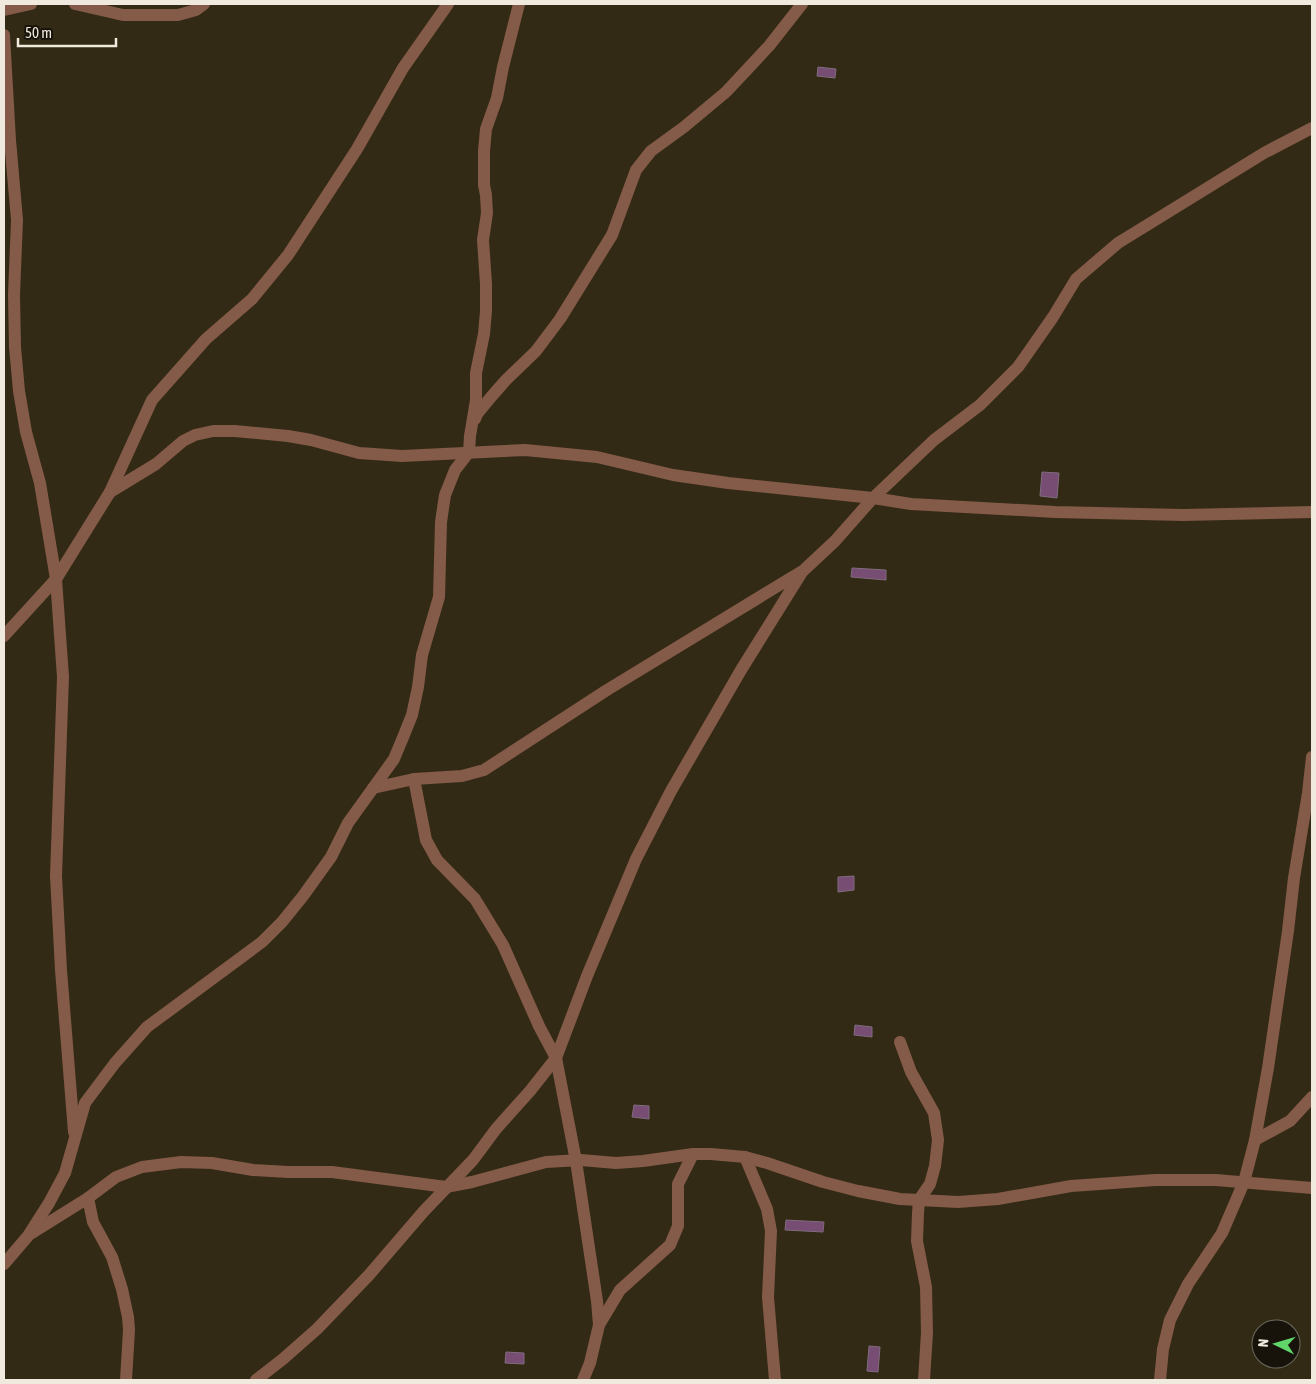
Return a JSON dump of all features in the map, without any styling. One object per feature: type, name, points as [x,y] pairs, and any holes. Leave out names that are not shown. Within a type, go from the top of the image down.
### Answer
[{"type":"street","points":[[4,10],[31,4]]},
{"type":"street","points":[[75,4],[123,15],[178,15],[196,10],[204,4]]},
{"type":"street","points":[[4,636],[56,579],[110,492],[152,400],[206,339],[252,299],[288,255],[357,149],[403,68],[448,4]]},
{"type":"street","points":[[4,1264],[28,1236],[65,1173],[85,1103],[115,1063],[147,1027],[262,942],[282,922],[331,857],[348,823],[394,759],[412,715],[422,655],[438,597],[441,522],[445,495],[455,470],[469,452],[476,400],[476,373],[484,334],[486,311],[483,240],[487,213],[484,185],[486,129],[497,98],[519,4]]},
{"type":"street","points":[[472,428],[477,414],[491,396],[536,351],[560,319],[612,235],[636,170],[646,157],[732,86],[769,46],[802,4]]},
{"type":"street","points":[[4,35],[17,220],[14,295],[18,382],[26,432],[40,483],[56,579],[63,677],[57,886],[60,970],[75,1139]]},
{"type":"street","points":[[373,788],[414,779],[462,776],[484,770],[607,690],[804,570],[836,541],[873,498],[934,440],[980,405],[1018,367],[1053,317],[1076,279],[1118,243],[1264,153],[1312,128]]},
{"type":"street","points":[[110,492],[156,464],[183,441],[195,434],[213,431],[234,431],[288,436],[359,452],[382,455],[402,456],[525,450],[597,457],[672,475],[911,504],[1054,512],[1183,515],[1312,512]]},
{"type":"street","points":[[256,1380],[310,1335],[363,1282],[446,1187],[473,1160],[496,1129],[556,1058],[587,976],[636,859],[671,791],[741,670],[804,570]]},
{"type":"street","points":[[1160,1380],[1163,1349],[1170,1320],[1188,1284],[1222,1233],[1244,1182],[1255,1140],[1287,941],[1294,878],[1312,757]]},
{"type":"street","points":[[414,779],[426,840],[437,860],[475,899],[503,945],[539,1026],[556,1058],[576,1160],[597,1302],[598,1325],[590,1363],[583,1380]]},
{"type":"street","points":[[900,1042],[911,1072],[934,1112],[938,1140],[935,1166],[930,1184],[919,1200],[917,1241],[927,1296],[924,1380]]},
{"type":"street","points":[[1255,1140],[1290,1120],[1312,1097]]},
{"type":"street","points":[[28,1236],[88,1198],[116,1177],[142,1167],[180,1162],[212,1163],[253,1170],[332,1172],[446,1187],[546,1162],[576,1160],[616,1163],[693,1154],[711,1154],[745,1157],[858,1191],[900,1198],[958,1202],[998,1199],[1071,1186],[1155,1180],[1216,1180],[1312,1188]]},
{"type":"street","points":[[598,1325],[620,1290],[670,1245],[678,1226],[678,1184],[693,1154]]},
{"type":"street","points":[[745,1157],[767,1209],[771,1231],[768,1297],[775,1380]]},
{"type":"street","points":[[88,1198],[93,1222],[112,1257],[128,1317],[126,1380]]},
{"type":"building","points":[[818,67],[836,69],[835,78],[817,76]]},
{"type":"building","points":[[1042,472],[1059,473],[1057,498],[1040,496]]},
{"type":"building","points":[[852,568],[886,570],[886,580],[851,577]]},
{"type":"building","points":[[854,876],[854,890],[838,892],[838,877]]},
{"type":"building","points":[[855,1025],[872,1027],[872,1037],[854,1035]]},
{"type":"building","points":[[634,1105],[649,1106],[649,1119],[632,1117]]},
{"type":"building","points":[[786,1220],[824,1222],[823,1232],[785,1230]]},
{"type":"building","points":[[869,1346],[880,1347],[878,1372],[867,1371]]},
{"type":"building","points":[[506,1352],[524,1353],[524,1364],[505,1363]]}]
